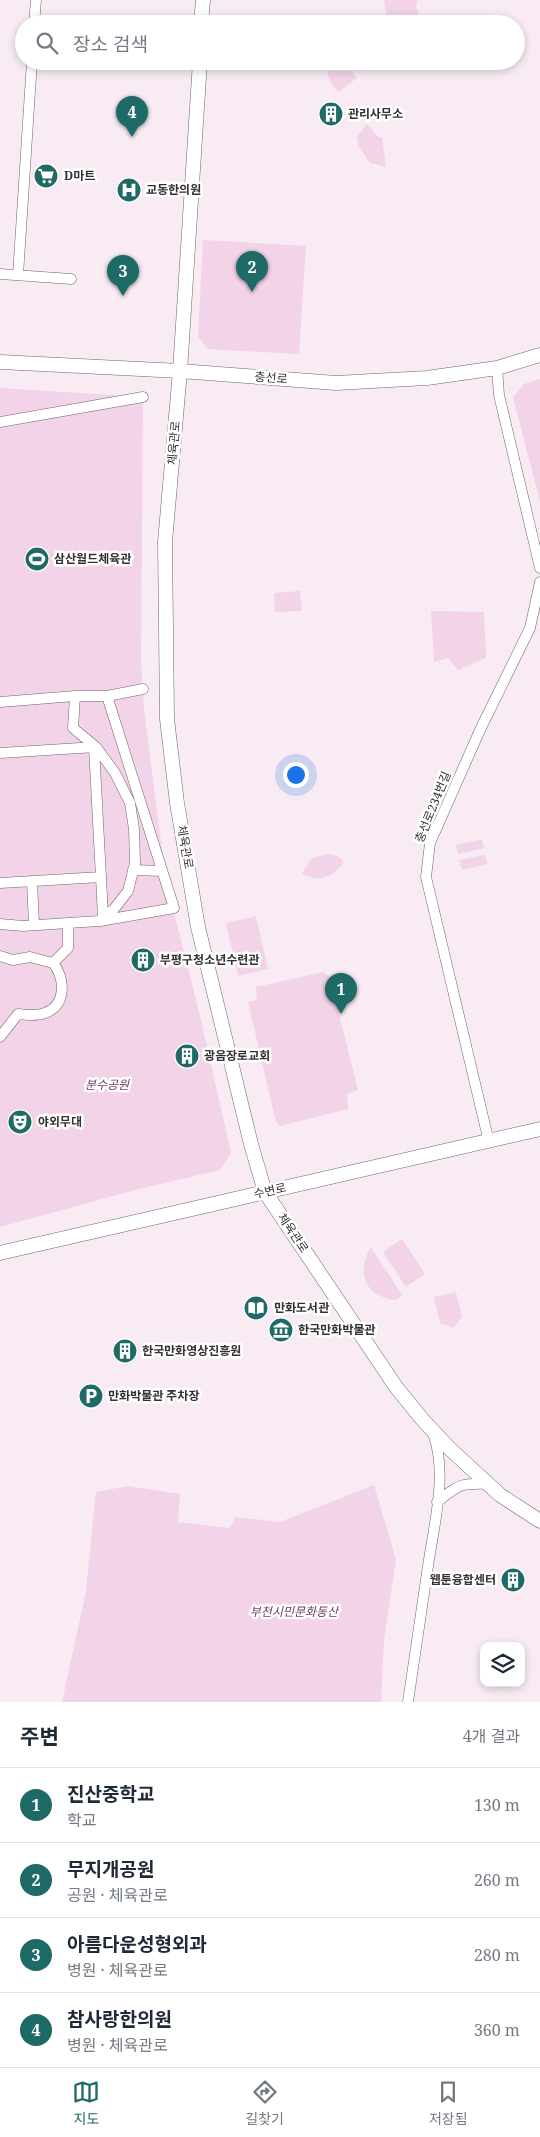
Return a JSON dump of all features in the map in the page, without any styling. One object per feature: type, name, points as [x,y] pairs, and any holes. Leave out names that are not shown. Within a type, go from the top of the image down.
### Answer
[{"type":"street","points":[[35,15],[36,0]]},
{"type":"street","points":[[202,0],[202,15]]},
{"type":"street","points":[[18,275],[31,70]]},
{"type":"street","name":"체육관로","points":[[199,70],[180,371],[165,542],[168,719],[177,803],[198,927],[251,1144],[265,1192],[396,1387],[433,1431],[500,1495],[540,1521]]},
{"type":"street","points":[[0,274],[71,279]]},
{"type":"street","name":"충선로","points":[[0,362],[180,371],[336,383],[427,378],[497,368],[540,355]]},
{"type":"street","points":[[497,368],[500,394],[540,568]]},
{"type":"street","points":[[95,394],[96,405]]},
{"type":"street","points":[[0,422],[143,397]]},
{"type":"street","name":"충선로234번길","points":[[489,1142],[426,877],[430,844],[480,730],[530,628],[540,582]]},
{"type":"street","points":[[0,702],[75,696],[107,696],[143,689]]},
{"type":"street","points":[[75,696],[73,728],[95,747],[115,773],[130,803],[134,829],[135,863],[128,891],[101,919]]},
{"type":"street","points":[[0,924],[68,924],[174,908],[107,696]]},
{"type":"street","points":[[0,753],[95,747]]},
{"type":"street","points":[[95,747],[101,919]]},
{"type":"street","points":[[133,870],[162,872]]},
{"type":"street","points":[[0,883],[101,877]]},
{"type":"street","points":[[32,881],[34,925]]},
{"type":"street","points":[[53,963],[68,948],[68,924]]},
{"type":"street","points":[[0,956],[13,960],[30,957],[53,963],[62,978],[63,992],[56,1006],[45,1013],[18,1014],[5,1025],[0,1037]]},
{"type":"street","name":"수변로","points":[[0,1253],[540,1129]]},
{"type":"street","points":[[408,1702],[437,1502],[438,1452],[433,1431]]},
{"type":"street","points":[[437,1502],[458,1485],[466,1483],[490,1484]]},
{"type":"green space","points":[[384,0],[418,0],[416,5],[418,15],[386,15]]},
{"type":"green space","points":[[327,71],[352,71],[357,78],[338,92],[330,82]]},
{"type":"green space","points":[[367,124],[377,136],[382,138],[386,167],[370,163],[359,146],[357,137]]},
{"type":"green space","points":[[203,240],[306,246],[299,354],[208,349],[198,337]]},
{"type":"green space","points":[[540,379],[540,502],[513,397],[524,384]]},
{"type":"green space","name":"분수공원","points":[[0,388],[143,397],[141,661],[144,710],[166,881],[201,1020],[231,1153],[220,1170],[135,1190],[0,1227]]},
{"type":"green space","points":[[300,591],[302,611],[275,612],[274,593]]},
{"type":"green space","points":[[431,611],[484,612],[486,658],[458,670],[448,658],[434,662]]},
{"type":"green space","points":[[482,839],[484,848],[458,854],[456,845]]},
{"type":"green space","points":[[329,854],[338,856],[344,862],[335,872],[319,878],[302,873],[312,858]]},
{"type":"green space","points":[[485,855],[487,864],[462,870],[459,860]]},
{"type":"green space","points":[[256,916],[268,969],[238,976],[226,923]]},
{"type":"green space","points":[[324,972],[330,977],[358,1090],[347,1094],[348,1109],[280,1126],[276,1122],[248,1002],[257,1000],[256,987]]},
{"type":"green space","points":[[402,1239],[425,1274],[406,1287],[383,1252]]},
{"type":"green space","points":[[371,1247],[402,1295],[397,1300],[378,1295],[366,1282],[364,1266]]},
{"type":"green space","points":[[456,1292],[462,1317],[453,1328],[440,1323],[434,1297]]},
{"type":"green space","name":"부천시민문화동산","points":[[374,1485],[396,1560],[384,1640],[381,1702],[62,1702],[86,1591],[96,1492],[128,1486],[180,1494],[178,1522],[230,1528],[235,1517],[280,1522]]},
{"type":"place","name":"관리사무소","points":[[331,114]]},
{"type":"place","name":"참사랑한의원","points":[[132,137]]},
{"type":"place","name":"D마트","points":[[46,176]]},
{"type":"place","name":"교동한의원","points":[[129,190]]},
{"type":"place","name":"무지개공원","points":[[252,292]]},
{"type":"place","name":"아름다운성형외과","points":[[123,296]]},
{"type":"place","name":"삼산월드체육관","points":[[37,559]]},
{"type":"place","name":"부평구청소년수련관","points":[[143,960]]},
{"type":"place","name":"진산중학교","points":[[341,1014]]},
{"type":"place","name":"광음장로교회","points":[[187,1056]]},
{"type":"place","name":"야외무대","points":[[20,1122]]},
{"type":"place","name":"만화도서관","points":[[256,1308]]},
{"type":"place","name":"한국만화박물관","points":[[281,1330]]},
{"type":"place","name":"한국만화영상진흥원","points":[[125,1351]]},
{"type":"place","name":"만화박물관 주차장","points":[[91,1396]]},
{"type":"place","name":"웹툰융합센터","points":[[513,1580]]}]
